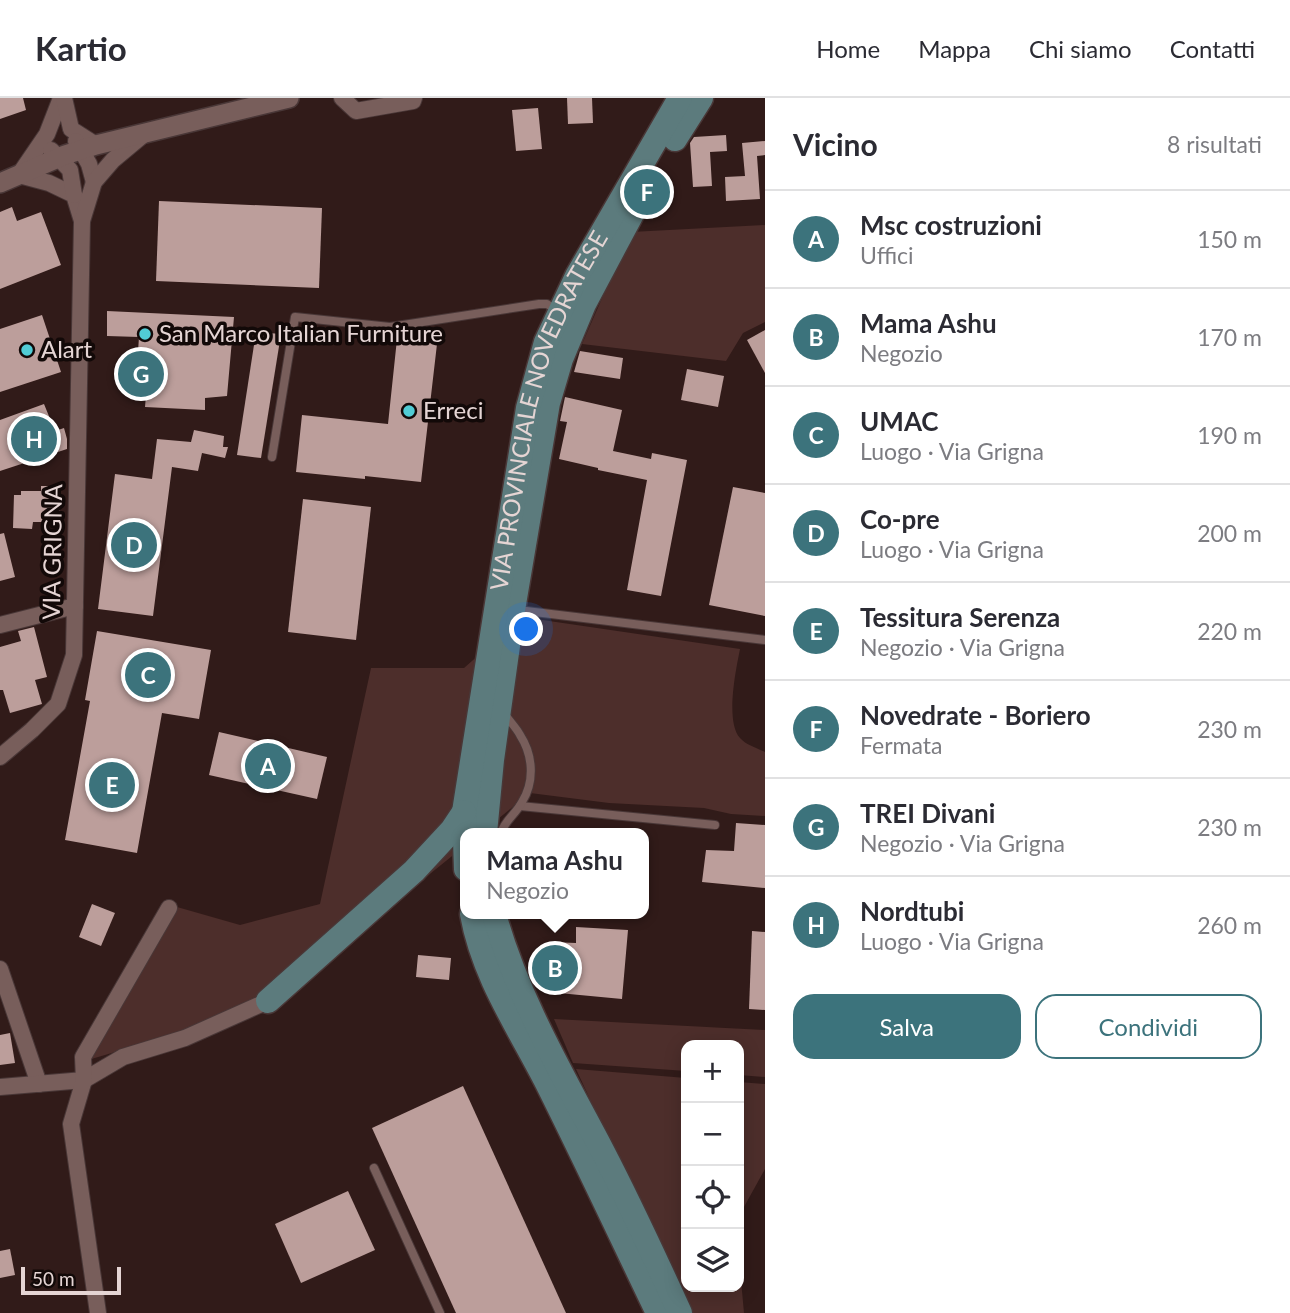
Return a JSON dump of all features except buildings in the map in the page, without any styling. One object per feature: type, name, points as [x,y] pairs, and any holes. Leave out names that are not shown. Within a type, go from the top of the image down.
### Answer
[{"type":"main road","name":"VIA PROVINCIALE NOVEDRATESE","points":[[465,828],[464,812],[528,408],[546,342],[559,312],[680,98]]},
{"type":"main road","name":"VIA PROVINCIALE NOVEDRATESE","points":[[485,828],[513,610],[543,427],[561,359],[584,304],[620,236],[701,98]]},
{"type":"main road","points":[[268,1001],[414,870],[452,830],[464,812]]},
{"type":"main road","points":[[473,919],[487,968],[594,1177],[657,1313]]},
{"type":"main road","points":[[495,919],[505,952],[528,1009],[630,1203],[680,1313]]},
{"type":"street","points":[[62,98],[71,129],[88,148],[94,182]]},
{"type":"street","points":[[19,175],[47,134],[62,98]]},
{"type":"street","points":[[0,183],[19,175],[64,164],[88,148],[289,98]]},
{"type":"street","points":[[342,98],[356,111],[413,101],[414,98]]},
{"type":"street","name":"VIA GRIGNA","points":[[0,757],[58,704],[74,654],[82,221],[94,182],[113,160],[145,133]]},
{"type":"street","points":[[47,134],[50,149],[64,164],[82,221]]},
{"type":"street","points":[[19,175],[49,183],[74,195]]},
{"type":"street","points":[[0,625],[75,606]]},
{"type":"street","points":[[98,1313],[71,1124],[84,1080],[83,1056],[169,908]]},
{"type":"street","points":[[0,969],[39,1084]]},
{"type":"street","points":[[0,1087],[84,1080],[123,1057],[185,1038],[268,1001]]},
{"type":"lane","points":[[272,457],[295,317],[390,327],[539,304],[547,304],[559,312]]},
{"type":"lane","points":[[513,610],[765,640]]},
{"type":"lane","points":[[500,706],[520,734],[531,764],[531,780],[520,806],[504,828]]},
{"type":"lane","points":[[520,806],[715,825]]},
{"type":"lane","points":[[374,1168],[440,1313]]},
{"type":"shaded area","points":[[765,225],[765,322],[743,333],[726,361],[582,344],[631,232]]},
{"type":"shaded area","points":[[522,617],[740,649],[733,695],[733,720],[740,738],[765,752],[765,816],[731,814],[704,808],[609,803],[530,793],[487,828],[460,828],[460,850],[264,1008],[88,1060],[177,907],[240,925],[320,904],[371,668],[464,668]]},
{"type":"shaded area","points":[[554,1019],[765,1030],[765,1077],[744,1075],[744,1040],[681,1040],[681,1071],[573,1063]]},
{"type":"shaded area","points":[[576,1069],[681,1078],[681,1292],[742,1292],[744,1313],[689,1313]]},
{"type":"shaded area","points":[[744,1082],[765,1084],[765,1169],[744,1207]]},
{"type":"place","name":"Novedrate - Boriero","points":[[647,192]]},
{"type":"place","name":"San Marco Italian Furniture","points":[[145,334]]},
{"type":"place","name":"Alart","points":[[27,350]]},
{"type":"place","name":"TREI Divani","points":[[141,374]]},
{"type":"place","name":"Erreci","points":[[409,411]]},
{"type":"place","name":"Nordtubi","points":[[34,439]]},
{"type":"place","name":"Co-pre","points":[[134,545]]},
{"type":"place","name":"UMAC","points":[[148,675]]},
{"type":"place","name":"Msc costruzioni","points":[[268,766]]},
{"type":"place","name":"Tessitura Serenza","points":[[112,785]]},
{"type":"place","name":"Mama Ashu","points":[[555,968]]}]
